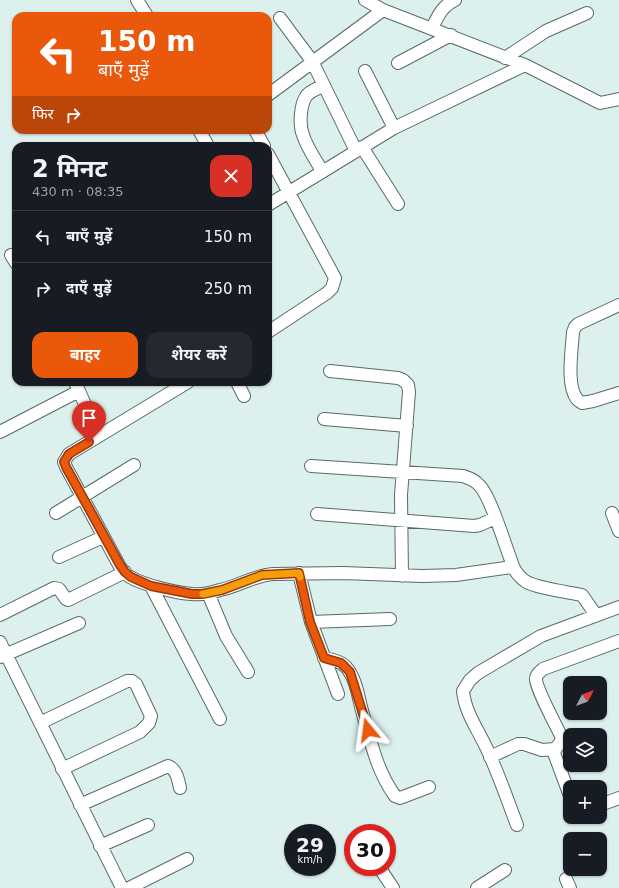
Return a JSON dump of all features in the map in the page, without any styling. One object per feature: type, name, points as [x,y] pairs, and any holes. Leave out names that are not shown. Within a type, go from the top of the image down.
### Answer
[{"type":"street","points":[[137,0],[144,12]]},
{"type":"street","points":[[365,0],[384,10],[525,65],[600,103],[619,100]]},
{"type":"street","points":[[432,28],[443,8],[455,0]]},
{"type":"street","points":[[272,91],[384,10]]},
{"type":"street","points":[[505,58],[546,31],[587,13]]},
{"type":"street","points":[[280,18],[312,62],[359,149],[398,204]]},
{"type":"street","points":[[398,63],[451,35]]},
{"type":"street","points":[[272,203],[394,128],[525,65]]},
{"type":"street","points":[[365,71],[394,128]]},
{"type":"street","points":[[322,172],[302,134],[301,124],[304,102],[307,95],[324,86]]},
{"type":"street","points":[[272,161],[335,278],[332,288],[319,299],[272,329]]},
{"type":"street","points":[[619,305],[582,322],[575,327],[573,332],[571,380],[577,399],[582,403],[619,394]]},
{"type":"street","points":[[330,371],[398,378],[403,380],[408,385],[407,426],[401,495],[402,576]]},
{"type":"street","points":[[0,432],[77,386],[99,436]]},
{"type":"street","points":[[181,386],[69,454],[64,462],[103,537],[125,572],[131,577],[151,586],[192,594],[222,590],[262,575],[299,573],[402,576],[456,575],[512,567]]},
{"type":"street","points":[[239,386],[244,396]]},
{"type":"street","points":[[324,419],[407,426]]},
{"type":"street","points":[[56,513],[134,465]]},
{"type":"street","points":[[311,466],[463,476],[472,480],[480,486],[488,499],[510,556],[512,567],[525,581],[534,585],[582,594],[596,616]]},
{"type":"street","points":[[612,513],[619,531]]},
{"type":"street","points":[[317,514],[474,526],[480,525],[495,518]]},
{"type":"street","points":[[59,557],[103,537]]},
{"type":"street","points":[[0,614],[54,588],[59,589],[68,600],[125,572]]},
{"type":"street","points":[[299,573],[310,622],[338,694]]},
{"type":"street","points":[[151,586],[220,719]]},
{"type":"street","points":[[208,593],[226,636],[248,672]]},
{"type":"street","points":[[516,825],[490,757],[464,702],[463,691],[470,680],[478,673],[540,636],[619,607]]},
{"type":"street","points":[[310,622],[390,619]]},
{"type":"street","points":[[3,656],[79,623]]},
{"type":"street","points":[[490,757],[518,744],[524,744],[542,750],[555,749],[562,742],[562,738],[538,689],[536,679],[538,673],[543,669],[619,641]]},
{"type":"street","points":[[0,642],[3,656],[40,723],[120,887],[187,859]]},
{"type":"street","points":[[324,658],[341,663],[350,672],[376,760],[384,779],[395,796],[400,798],[428,787]]},
{"type":"street","points":[[40,723],[127,681],[132,681],[136,684],[151,716],[149,723],[140,732],[62,769]]},
{"type":"street","points":[[555,749],[554,753],[564,780]]},
{"type":"street","points":[[80,805],[168,766],[174,769],[180,788]]},
{"type":"street","points":[[607,802],[619,798]]},
{"type":"street","points":[[100,846],[148,825]]},
{"type":"street","points":[[477,888],[505,870]]},
{"type":"street","points":[[385,876],[393,888]]},
{"type":"slow traffic","points":[[203,594],[222,590],[262,575],[299,573],[300,577]]},
{"type":"route","points":[[89,442],[69,454],[64,462],[103,537],[126,574],[151,586],[192,594],[202,594],[222,590],[262,575],[299,573],[310,622],[324,658],[341,663],[350,672],[368,730]]}]
